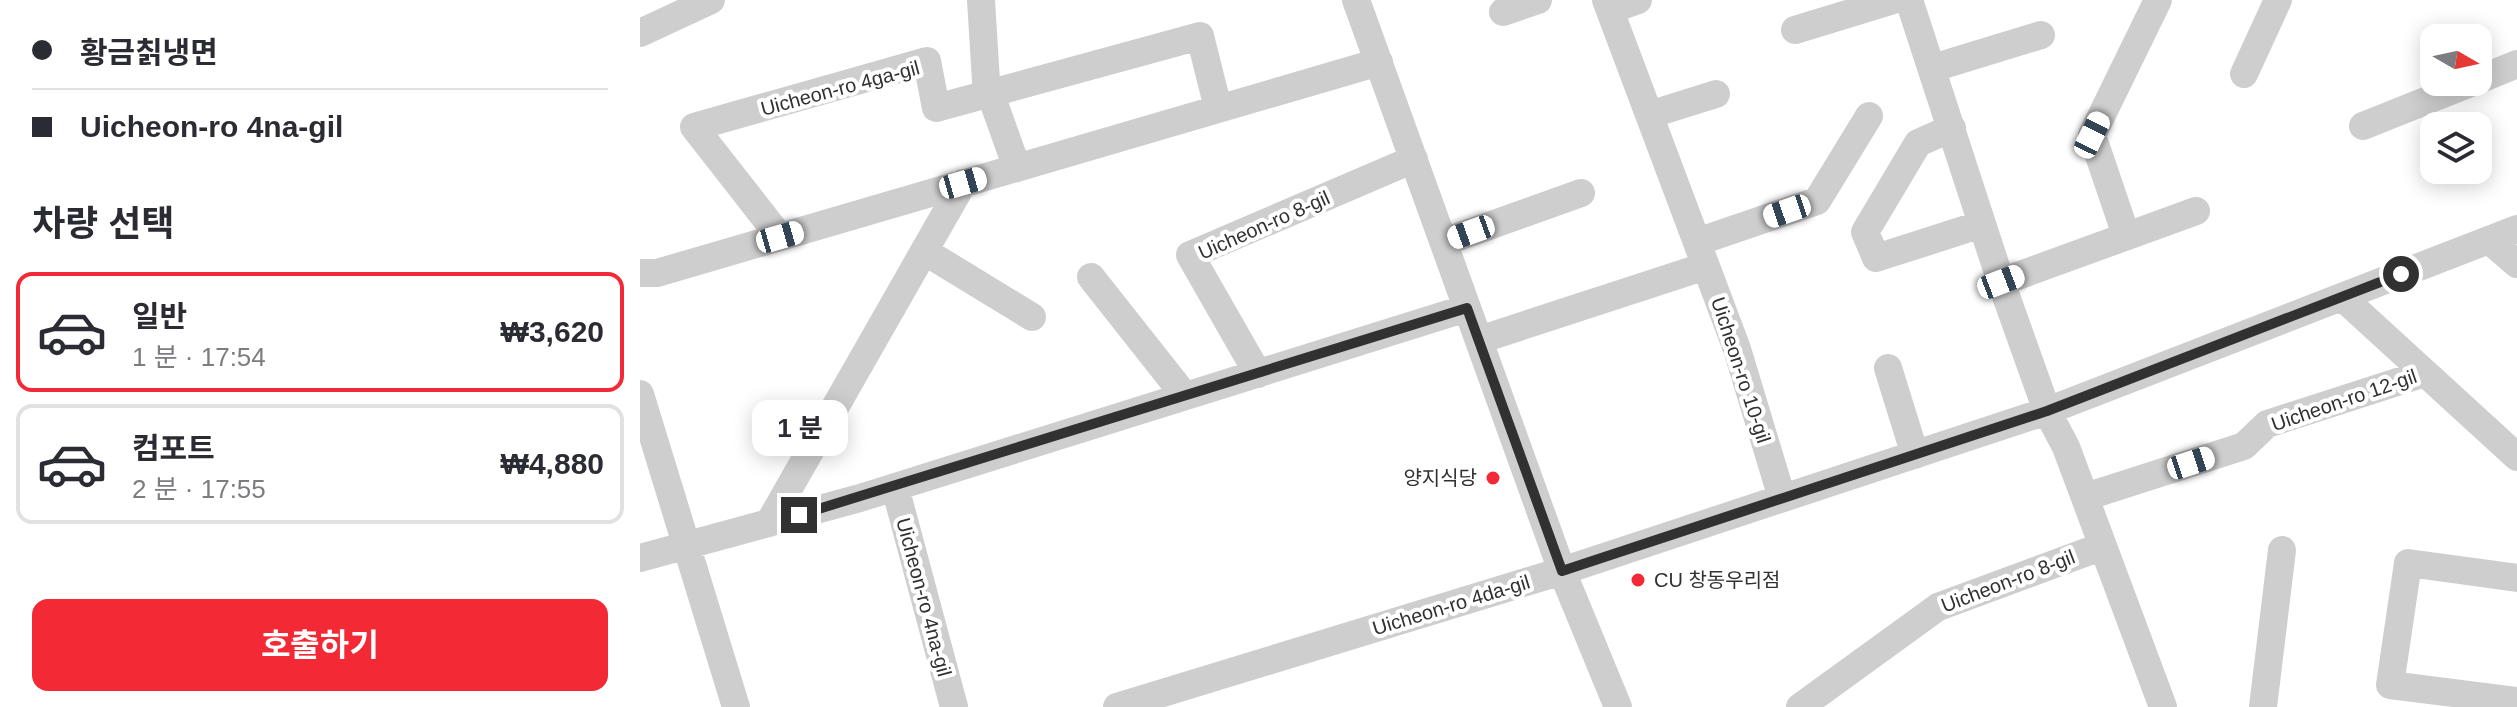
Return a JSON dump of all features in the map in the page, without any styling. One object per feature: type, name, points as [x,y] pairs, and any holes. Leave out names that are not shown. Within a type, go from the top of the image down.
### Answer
[{"type":"street","points":[[640,33],[711,0]]},
{"type":"street","points":[[981,0],[986,81],[1017,168]]},
{"type":"street","points":[[1356,0],[1562,571],[1618,707]]},
{"type":"street","points":[[1503,12],[1538,0]]},
{"type":"street","points":[[1608,5],[1638,0]]},
{"type":"street","points":[[1795,30],[1893,0]]},
{"type":"street","points":[[1909,0],[2001,282],[2047,411],[2066,447],[2163,707]]},
{"type":"street","points":[[2126,235],[2092,135],[2158,0]]},
{"type":"street","points":[[2244,74],[2278,0]]},
{"type":"street","name":"Uicheon-ro 10-gil","points":[[1608,5],[1737,349],[1782,498]]},
{"type":"street","points":[[1933,68],[2041,35]]},
{"type":"street","name":"Uicheon-ro 4ga-gil","points":[[780,237],[694,127],[927,61],[936,108],[1200,36],[1218,108]]},
{"type":"street","points":[[640,273],[657,273],[1379,62]]},
{"type":"street","points":[[2492,74],[2517,64]]},
{"type":"street","points":[[1649,115],[1716,94]]},
{"type":"street","points":[[2363,126],[2438,96]]},
{"type":"street","points":[[1479,340],[1702,254],[1817,201],[1869,116]]},
{"type":"street","points":[[1952,128],[1918,143],[1865,232],[1876,258],[1982,224]]},
{"type":"street","name":"Uicheon-ro 8-gil","points":[[1258,374],[1190,255],[1414,159]]},
{"type":"street","points":[[769,523],[963,183]]},
{"type":"street","points":[[1444,242],[1581,193]]},
{"type":"street","points":[[2001,282],[2196,211]]},
{"type":"street","name":"Uicheon-ro 4da-gil","points":[[1117,707],[1151,702],[2047,411],[2517,229]]},
{"type":"street","points":[[2489,240],[2517,264]]},
{"type":"street","points":[[924,251],[1032,317]]},
{"type":"street","points":[[1091,277],[1185,396]]},
{"type":"street","points":[[2342,297],[2517,457]]},
{"type":"street","points":[[640,558],[895,487],[1467,308]]},
{"type":"street","points":[[1888,368],[1915,455]]},
{"type":"street","name":"Uicheon-ro 12-gil","points":[[2085,497],[2244,446],[2267,424],[2425,373]]},
{"type":"street","points":[[640,394],[736,707]]},
{"type":"street","name":"Uicheon-ro 4na-gil","points":[[895,487],[954,707]]},
{"type":"street","name":"Uicheon-ro 8-gil","points":[[1800,707],[1938,607],[2103,546]]},
{"type":"street","points":[[2262,707],[2282,550]]},
{"type":"street","points":[[2517,578],[2408,563],[2390,685],[2517,701]]},
{"type":"place","name":"양지식당","points":[[1493,478]]},
{"type":"place","name":"CU 창동우리점","points":[[1638,580]]},
{"type":"route","points":[[799,515],[1467,308],[1562,571],[2047,411],[2401,274]]}]
